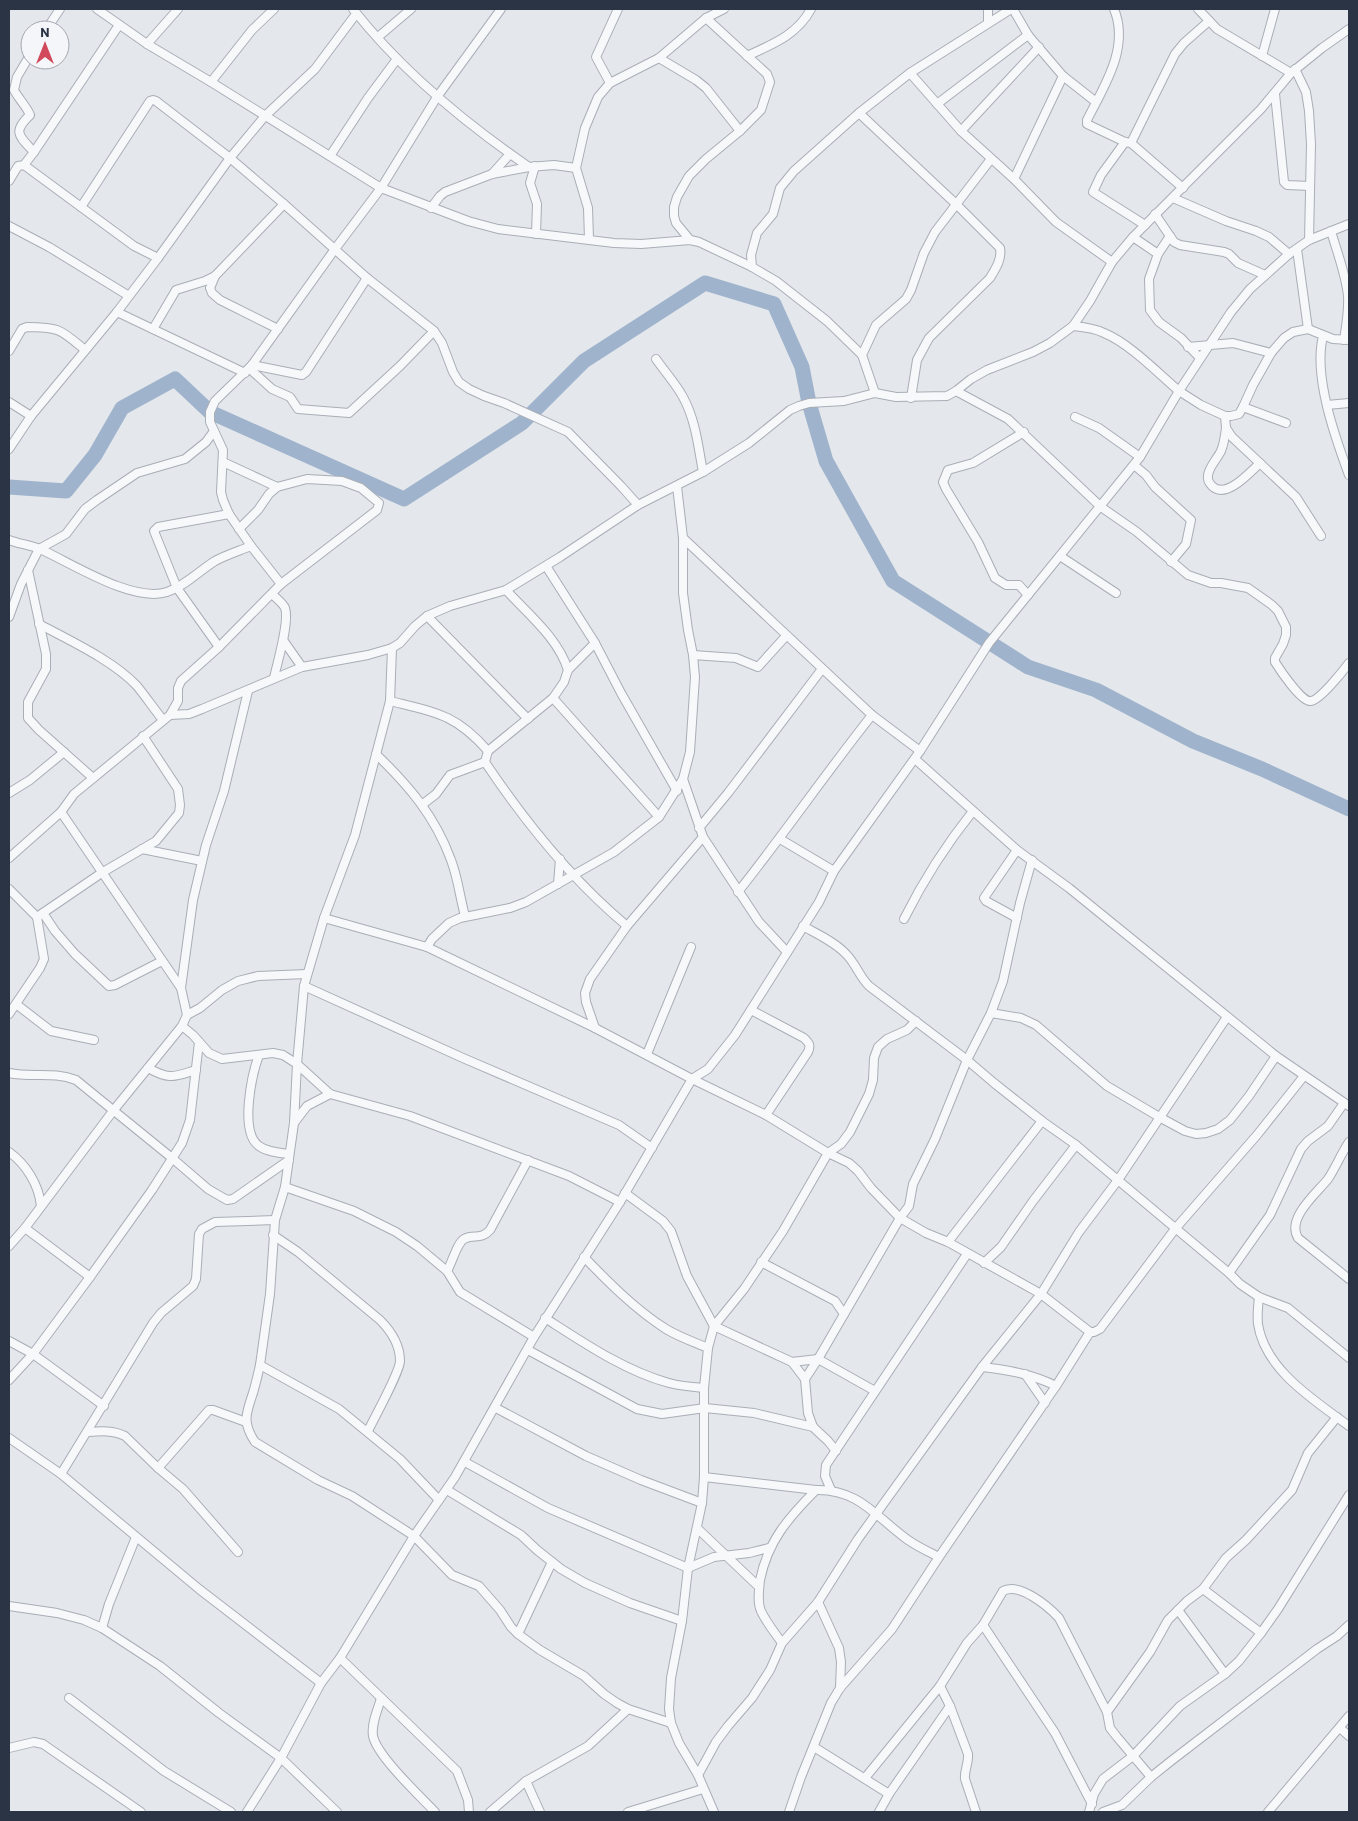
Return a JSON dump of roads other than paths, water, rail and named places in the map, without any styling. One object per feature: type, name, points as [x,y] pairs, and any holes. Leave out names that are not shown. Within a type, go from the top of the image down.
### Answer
[{"type":"street","points":[[53,20],[60,9]]},
{"type":"street","points":[[97,9],[148,44],[381,188],[431,208],[498,229],[536,234],[614,243],[641,244],[690,240],[699,242],[752,267],[776,281],[802,301],[827,321],[862,355],[875,393]]},
{"type":"street","points":[[148,44],[178,9]]},
{"type":"street","points":[[212,82],[252,30],[274,9]]},
{"type":"street","points":[[378,37],[411,9]]},
{"type":"street","points":[[281,584],[250,546],[229,514],[223,500],[221,492],[223,450],[210,422],[210,412],[215,401],[249,369],[381,188],[437,97],[501,9]]},
{"type":"street","points":[[610,83],[596,57],[618,9]]},
{"type":"street","points":[[589,239],[588,208],[576,168],[589,116],[598,97],[610,83],[659,58],[706,18],[724,9]]},
{"type":"street","points":[[747,56],[789,35],[802,22],[811,9]]},
{"type":"street","points":[[988,9],[988,23]]},
{"type":"street","points":[[752,267],[752,246],[758,233],[773,214],[780,188],[794,171],[859,113],[910,73],[1012,9],[1028,35],[1063,76],[1096,102]]},
{"type":"street","points":[[1114,9],[1119,27],[1113,70],[1087,120],[1087,124],[1128,142],[1183,188]]},
{"type":"street","points":[[1262,56],[1275,9]]},
{"type":"street","points":[[1201,10],[1217,29],[1262,56],[1293,71],[1306,92],[1309,111],[1309,240]]},
{"type":"street","points":[[9,449],[31,416],[117,312],[230,158],[265,116],[315,69],[354,11],[397,59],[437,97],[510,154],[532,166]]},
{"type":"street","points":[[690,240],[676,223],[674,207],[677,197],[689,176],[706,158],[740,131],[761,110],[770,82],[767,74],[706,18]]},
{"type":"street","points":[[1145,225],[1093,192],[1101,175],[1128,142],[1175,54],[1184,43],[1209,21]]},
{"type":"street","points":[[9,181],[18,166],[24,165],[34,152],[86,71],[119,25]]},
{"type":"street","points":[[170,715],[189,714],[302,667],[368,655],[392,648],[400,643],[427,616],[450,606],[506,590],[638,505],[703,472],[749,443],[790,410],[799,406],[809,403],[844,401],[875,393],[911,398],[941,396],[956,391],[986,370],[1033,352],[1073,326],[1090,301],[1112,262],[1133,237],[1275,94],[1293,71],[1349,29]]},
{"type":"street","points":[[936,104],[1028,35]]},
{"type":"street","points":[[961,131],[1039,47]]},
{"type":"street","points":[[659,58],[706,88],[740,131]]},
{"type":"street","points":[[330,156],[368,98],[397,59]]},
{"type":"street","points":[[21,70],[17,77],[14,90],[20,101],[30,112],[30,115],[20,124],[18,129],[34,152]]},
{"type":"street","points":[[910,73],[961,131],[1014,179],[1056,222],[1112,262]]},
{"type":"street","points":[[1014,179],[1063,76]]},
{"type":"street","points":[[1275,94],[1284,182],[1287,185],[1310,186]]},
{"type":"street","points":[[81,207],[150,101],[153,100],[230,158],[367,278],[434,331],[442,342],[453,372],[459,382],[484,396],[568,432],[638,505]]},
{"type":"street","points":[[859,113],[1000,248],[1000,257],[990,278],[934,331],[922,348],[917,360],[911,398]]},
{"type":"street","points":[[492,174],[510,154]]},
{"type":"street","points":[[862,355],[876,326],[906,299],[934,232],[991,159]]},
{"type":"street","points":[[24,165],[134,246],[158,258]]},
{"type":"street","points":[[431,208],[445,192],[492,174],[532,166],[554,165],[576,168]]},
{"type":"street","points":[[532,166],[530,183],[537,204],[536,234]]},
{"type":"street","points":[[1173,198],[1226,222],[1269,237],[1289,254]]},
{"type":"street","points":[[153,329],[176,290],[215,276],[284,204]]},
{"type":"street","points":[[1155,214],[1174,242],[1186,247],[1224,252],[1229,254],[1238,263],[1265,275]]},
{"type":"street","points":[[247,1812],[281,1758],[322,1683],[340,1658],[414,1536],[447,1490],[464,1462],[496,1408],[534,1337],[626,1193],[692,1079],[708,1069],[735,1035],[819,902],[834,871],[920,752],[989,643],[1140,457],[1179,391],[1231,312],[1265,275],[1289,254],[1309,240],[1349,224]]},
{"type":"street","points":[[9,226],[50,247],[129,296]]},
{"type":"street","points":[[1073,326],[1098,331],[1121,343],[1179,391],[1201,405],[1224,416],[1239,414],[1271,353],[1284,338],[1293,332],[1308,329],[1323,336],[1347,340],[1349,310],[1346,283],[1331,231]]},
{"type":"street","points":[[1170,236],[1158,254],[1148,280],[1150,310],[1158,322],[1181,338],[1200,358]]},
{"type":"street","points":[[1133,237],[1158,254]]},
{"type":"street","points":[[1297,249],[1308,329]]},
{"type":"street","points":[[215,276],[210,288],[212,293],[220,300],[278,329]]},
{"type":"street","points":[[249,369],[264,368],[299,375],[306,372],[367,278]]},
{"type":"street","points":[[117,312],[249,369],[268,385],[290,397],[298,409],[349,413],[400,366],[434,331]]},
{"type":"street","points":[[9,351],[22,329],[27,327],[58,329],[85,350]]},
{"type":"street","points":[[1323,336],[1320,366],[1327,405],[1334,432],[1347,461],[1349,475]]},
{"type":"street","points":[[1188,347],[1233,343],[1271,353]]},
{"type":"street","points":[[656,360],[683,396],[690,412],[703,472]]},
{"type":"street","points":[[264,368],[268,385]]},
{"type":"street","points":[[956,391],[994,410],[1024,432],[1101,507],[1137,532],[1188,575],[1199,580],[1248,588],[1272,605],[1278,611],[1286,627],[1286,635],[1275,658],[1275,662],[1302,699],[1311,701],[1316,699],[1349,663]]},
{"type":"street","points":[[9,402],[31,416]]},
{"type":"street","points":[[1327,405],[1349,403]]},
{"type":"street","points":[[1243,407],[1286,423]]},
{"type":"street","points":[[1224,416],[1226,428],[1222,448],[1208,473],[1209,483],[1221,491],[1226,490],[1242,480],[1260,463]]},
{"type":"street","points":[[1075,417],[1099,428],[1140,457]]},
{"type":"street","points":[[1226,428],[1232,437],[1296,497],[1321,536]]},
{"type":"street","points":[[9,617],[28,570],[39,549],[66,534],[86,509],[137,473],[185,459],[206,442],[214,431]]},
{"type":"street","points":[[1024,432],[972,462],[948,470],[944,482],[946,489],[978,542],[995,578],[1006,585],[1019,585],[1028,595]]},
{"type":"street","points":[[223,462],[277,487]]},
{"type":"street","points":[[1134,465],[1191,520],[1186,544],[1171,562]]},
{"type":"street","points":[[9,858],[61,812],[74,794],[92,778],[170,715],[178,701],[178,688],[181,681],[219,647],[281,584],[377,510],[379,503],[361,488],[342,481],[307,479],[277,487],[239,529]]},
{"type":"street","points":[[427,947],[432,939],[450,923],[465,916],[510,908],[526,902],[614,852],[659,817],[677,791],[683,779],[690,752],[695,678],[683,593],[683,538],[676,486]]},
{"type":"street","points":[[219,647],[176,588],[154,536],[155,528],[229,514]]},
{"type":"street","points":[[683,538],[872,715],[920,752]]},
{"type":"street","points":[[9,540],[39,549],[98,578],[133,592],[165,593],[176,588],[215,562],[250,546]]},
{"type":"street","points":[[1060,556],[1116,593]]},
{"type":"street","points":[[546,566],[595,642],[621,693],[677,791]]},
{"type":"street","points":[[28,570],[46,665],[28,702],[28,718],[30,722],[92,778]]},
{"type":"street","points":[[506,590],[559,649],[564,656],[568,670]]},
{"type":"street","points":[[272,594],[285,609],[283,640],[274,678]]},
{"type":"street","points":[[427,616],[528,719]]},
{"type":"street","points":[[39,624],[92,652],[125,676],[136,686],[163,720]]},
{"type":"street","points":[[693,654],[736,658],[758,667],[786,636]]},
{"type":"street","points":[[283,640],[302,667]]},
{"type":"street","points":[[485,762],[488,751],[553,698],[564,682],[568,670],[595,642]]},
{"type":"street","points":[[392,648],[390,701],[355,835],[324,918],[304,986],[294,1122],[284,1187],[275,1220],[270,1294],[260,1365],[247,1407],[246,1422],[249,1433],[255,1442],[318,1480],[352,1496],[414,1536],[452,1575],[480,1586],[511,1627],[540,1650],[584,1676],[604,1694],[628,1709],[670,1723]]},
{"type":"street","points":[[700,828],[822,669]]},
{"type":"street","points":[[187,1016],[181,988],[193,900],[202,862],[224,791],[248,690]]},
{"type":"street","points":[[553,698],[659,817]]},
{"type":"street","points":[[390,701],[447,716],[467,729],[488,751]]},
{"type":"street","points":[[738,892],[872,715]]},
{"type":"street","points":[[40,915],[103,872],[156,841],[179,813],[180,804],[176,783],[143,736]]},
{"type":"street","points":[[9,792],[30,780],[64,752]]},
{"type":"street","points":[[376,754],[423,804],[444,841],[452,862],[465,916]]},
{"type":"street","points":[[915,759],[1017,850],[1076,894],[1276,1056],[1347,1104],[1328,1126],[1308,1141],[1301,1149],[1270,1215],[1229,1273]]},
{"type":"street","points":[[423,804],[436,794],[450,776],[485,762]]},
{"type":"street","points":[[485,762],[526,818],[574,876],[601,904],[627,926]]},
{"type":"street","points":[[683,779],[703,837],[759,922],[787,952]]},
{"type":"street","points":[[904,919],[946,844],[972,811]]},
{"type":"street","points":[[61,812],[181,988]]},
{"type":"street","points":[[595,1028],[586,1002],[585,993],[593,974],[627,926],[703,837]]},
{"type":"street","points":[[780,839],[834,871]]},
{"type":"street","points":[[142,849],[202,862]]},
{"type":"street","points":[[1017,850],[984,898],[986,901],[1017,918]]},
{"type":"street","points":[[558,884],[560,859]]},
{"type":"street","points":[[805,1379],[900,1218],[909,1206],[912,1184],[935,1139],[966,1060],[991,1013],[1003,981],[1032,860]]},
{"type":"street","points":[[10,892],[40,915],[75,954],[109,986],[115,986],[162,961]]},
{"type":"street","points":[[9,1014],[43,963],[40,915]]},
{"type":"street","points":[[324,918],[427,947],[595,1028],[766,1115],[848,1163],[858,1171],[871,1188],[900,1218],[926,1233],[948,1242],[1040,1294],[1090,1332],[1100,1329],[1175,1229],[1304,1076]]},
{"type":"street","points":[[803,926],[845,952],[862,979],[869,986],[1042,1121],[1076,1145],[1240,1284],[1259,1297],[1288,1308],[1349,1358]]},
{"type":"street","points":[[647,1054],[691,946]]},
{"type":"street","points":[[9,1246],[25,1228],[113,1111],[182,1026],[187,1016],[222,990],[238,981],[258,976],[307,974]]},
{"type":"street","points":[[304,986],[462,1058],[619,1125],[652,1148]]},
{"type":"street","points":[[16,1004],[52,1031],[94,1040]]},
{"type":"street","points":[[751,1010],[804,1038],[810,1047],[766,1115]]},
{"type":"street","points":[[991,1013],[1021,1018],[1036,1026],[1107,1086],[1161,1118],[1196,1134],[1218,1129],[1230,1120],[1276,1056]]},
{"type":"street","points":[[698,1775],[716,1742],[757,1691],[770,1670],[782,1643],[818,1602],[842,1562],[876,1513],[982,1367],[1040,1294],[1079,1232],[1161,1118],[1227,1017]]},
{"type":"street","points":[[714,1812],[698,1775],[679,1743],[670,1723],[668,1709],[671,1678],[682,1621],[688,1568],[702,1502],[704,1477],[704,1388],[708,1348],[714,1326],[744,1289],[792,1218],[828,1153],[841,1144],[850,1132],[869,1094],[873,1080],[874,1058],[878,1047],[887,1039],[906,1030],[916,1021]]},
{"type":"street","points":[[182,1026],[209,1053],[222,1060],[273,1053],[283,1055],[297,1064],[330,1094],[380,1106],[410,1116],[569,1176],[620,1202]]},
{"type":"street","points":[[9,1380],[33,1354],[90,1277],[152,1190],[182,1143],[188,1128],[199,1042]]},
{"type":"street","points":[[259,1055],[250,1091],[250,1130],[259,1146],[289,1157]]},
{"type":"street","points":[[148,1068],[167,1077],[196,1070]]},
{"type":"street","points":[[9,1073],[18,1075],[67,1076],[76,1080],[172,1158],[208,1190],[227,1200],[234,1199],[289,1157]]},
{"type":"street","points":[[294,1122],[308,1106],[330,1094]]},
{"type":"street","points":[[948,1242],[1042,1121]]},
{"type":"street","points":[[1349,1142],[1327,1180],[1300,1212],[1296,1232],[1298,1238],[1349,1279]]},
{"type":"street","points":[[984,1263],[1001,1247],[1032,1201],[1076,1145]]},
{"type":"street","points":[[9,1152],[19,1162],[36,1186],[40,1194],[41,1206]]},
{"type":"street","points":[[447,1271],[460,1242],[469,1237],[480,1237],[490,1230],[528,1160]]},
{"type":"street","points":[[284,1187],[354,1211],[417,1246],[447,1271],[460,1292],[534,1337]]},
{"type":"street","points":[[626,1193],[672,1230],[687,1276],[714,1326],[792,1362],[805,1379],[808,1413],[813,1427],[836,1451]]},
{"type":"street","points":[[61,1474],[104,1406],[153,1322],[160,1313],[193,1286],[196,1279],[199,1234],[202,1230],[221,1221],[275,1220]]},
{"type":"street","points":[[25,1228],[90,1277]]},
{"type":"street","points":[[273,1235],[298,1252],[380,1320],[394,1338],[399,1353],[400,1365],[368,1431]]},
{"type":"street","points":[[831,1490],[827,1483],[825,1470],[875,1391],[967,1254]]},
{"type":"street","points":[[584,1257],[604,1278],[650,1318],[668,1329],[708,1348]]},
{"type":"street","points":[[761,1262],[835,1301],[844,1314]]},
{"type":"street","points":[[1259,1297],[1258,1325],[1273,1361],[1303,1390],[1349,1426]]},
{"type":"street","points":[[546,1318],[590,1348],[648,1375],[670,1383],[704,1388]]},
{"type":"street","points":[[789,1812],[831,1703],[840,1688],[892,1630],[939,1557],[1056,1386],[1090,1332]]},
{"type":"street","points":[[9,1341],[33,1354],[104,1406]]},
{"type":"street","points":[[528,1350],[637,1409],[662,1414],[705,1408],[768,1415],[813,1427]]},
{"type":"street","points":[[792,1362],[818,1359],[875,1391]]},
{"type":"street","points":[[260,1365],[339,1409],[400,1459],[439,1500]]},
{"type":"street","points":[[982,1367],[1025,1374],[1056,1386]]},
{"type":"street","points":[[1025,1374],[1045,1402]]},
{"type":"street","points":[[496,1408],[586,1456],[641,1480],[702,1502]]},
{"type":"street","points":[[158,1468],[209,1410],[246,1422]]},
{"type":"street","points":[[1107,1712],[1146,1658],[1168,1620],[1203,1589],[1226,1558],[1246,1540],[1292,1490],[1308,1453],[1337,1417]]},
{"type":"street","points":[[88,1432],[110,1432],[125,1436],[183,1489],[238,1552]]},
{"type":"street","points":[[9,1438],[61,1474],[206,1595],[322,1683]]},
{"type":"street","points":[[464,1462],[548,1508],[688,1568]]},
{"type":"street","points":[[704,1477],[816,1490],[831,1490],[845,1494],[876,1513],[908,1540],[939,1557]]},
{"type":"street","points":[[447,1490],[521,1535],[552,1562],[585,1583],[630,1603],[682,1621]]},
{"type":"street","points":[[782,1643],[761,1610],[759,1587],[763,1567],[769,1548],[791,1516],[816,1490]]},
{"type":"street","points":[[1089,1812],[1094,1794],[1103,1779],[1133,1756],[1180,1706],[1225,1674],[1262,1633],[1349,1494]]},
{"type":"street","points":[[697,1528],[759,1587]]},
{"type":"street","points":[[102,1628],[108,1604],[136,1538]]},
{"type":"street","points":[[688,1568],[707,1558],[749,1553],[769,1548]]},
{"type":"street","points":[[518,1634],[552,1562]]},
{"type":"street","points":[[865,1778],[940,1686],[967,1643],[983,1625],[1003,1591],[1008,1588],[1028,1594],[1052,1610],[1059,1618],[1107,1712],[1110,1728],[1151,1777]]},
{"type":"street","points":[[1203,1589],[1262,1633]]},
{"type":"street","points":[[818,1602],[839,1648],[841,1662],[840,1688]]},
{"type":"street","points":[[9,1606],[57,1613],[84,1620],[102,1628],[160,1666],[219,1714],[281,1758],[337,1812]]},
{"type":"street","points":[[1178,1610],[1225,1674]]},
{"type":"street","points":[[983,1625],[1054,1733],[1092,1804]]},
{"type":"street","points":[[1103,1812],[1122,1805],[1151,1777],[1349,1625]]},
{"type":"street","points":[[340,1658],[456,1771],[468,1800],[469,1812]]},
{"type":"street","points":[[940,1686],[950,1706],[968,1754],[969,1760],[964,1773],[964,1779],[976,1812]]},
{"type":"street","points":[[69,1698],[164,1771],[231,1812]]},
{"type":"street","points":[[381,1698],[373,1723],[373,1735],[376,1745],[385,1758],[435,1812]]},
{"type":"street","points":[[878,1812],[950,1706]]},
{"type":"street","points":[[490,1812],[526,1781],[588,1746],[628,1709]]},
{"type":"street","points":[[1268,1812],[1349,1716]]},
{"type":"street","points":[[1340,1728],[1349,1736]]},
{"type":"street","points":[[9,1748],[34,1742],[43,1744],[141,1812]]},
{"type":"street","points":[[814,1747],[889,1794]]},
{"type":"street","points":[[526,1781],[540,1812]]},
{"type":"street","points":[[628,1812],[643,1810],[703,1789]]},
{"type":"waterway","points":[[9,487],[66,491],[95,455],[122,408],[175,379],[210,412],[404,499],[522,423],[584,361],[705,283],[774,304],[802,367],[809,403],[826,461],[893,581],[1028,667],[1096,690],[1193,741],[1262,769],[1349,809]]}]
